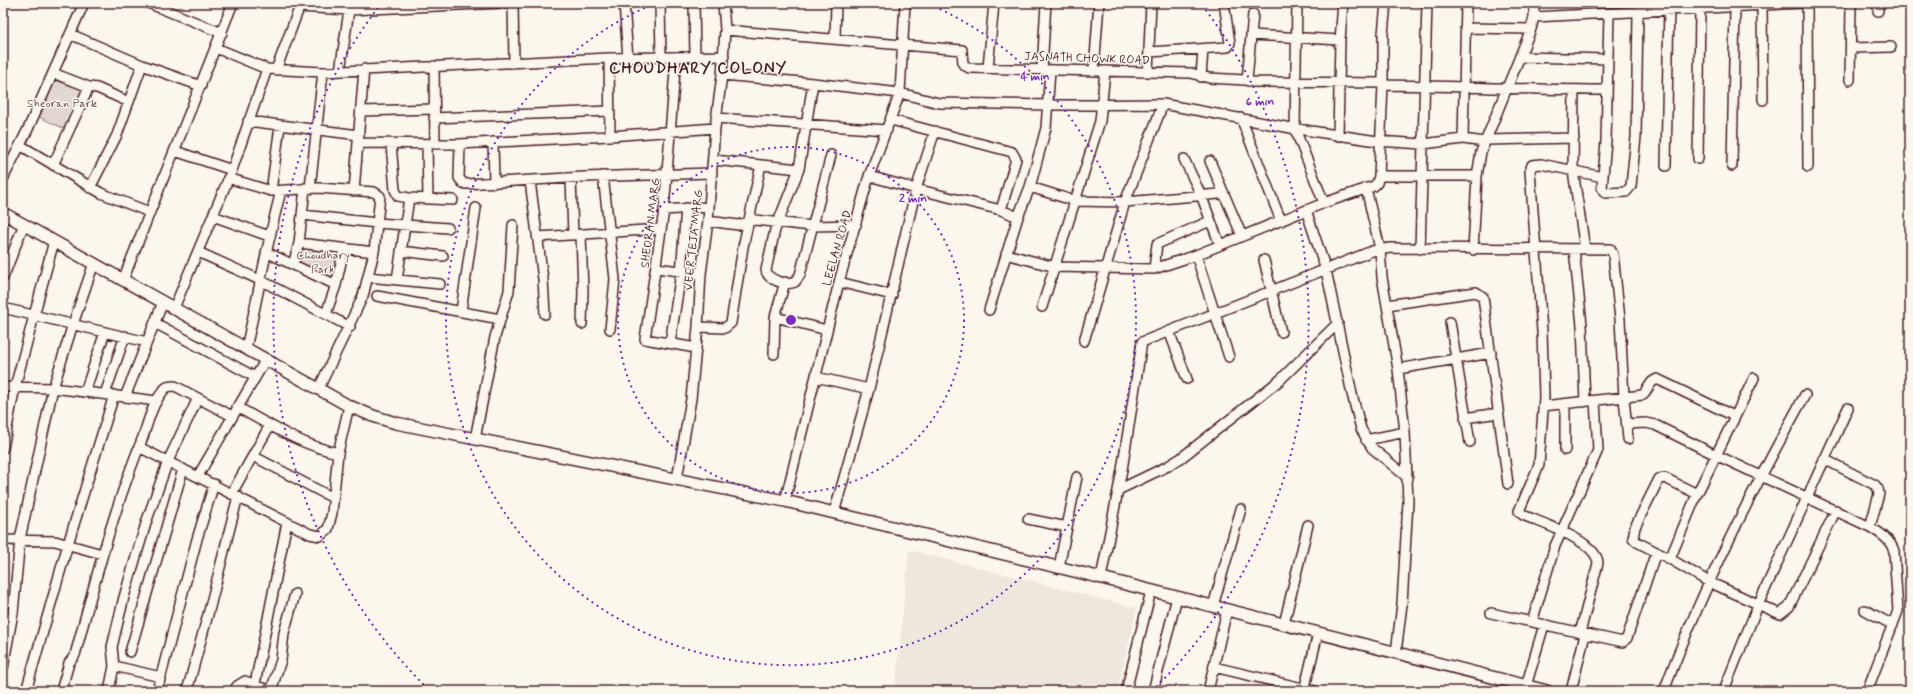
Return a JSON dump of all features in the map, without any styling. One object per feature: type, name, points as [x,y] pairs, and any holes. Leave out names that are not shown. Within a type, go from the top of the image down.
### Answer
[{"type":"main road","points":[[3,212],[349,406],[373,416],[396,423],[785,501],[1059,567],[1547,691]]},
{"type":"street","points":[[3,179],[20,145],[84,3]]},
{"type":"street","points":[[148,3],[222,33]]},
{"type":"street","points":[[123,280],[233,3]]},
{"type":"street","points":[[174,308],[230,174],[248,121],[300,5],[349,10],[383,6],[504,3]]},
{"type":"street","points":[[513,3],[514,62]]},
{"type":"street","points":[[624,3],[628,59]]},
{"type":"street","points":[[660,3],[661,58]]},
{"type":"street","points":[[694,3],[695,57]]},
{"type":"street","name":"VEER TEJA MARG","points":[[678,479],[689,412],[696,348],[701,274],[714,160],[715,128],[724,56],[725,30],[723,3]]},
{"type":"street","points":[[835,38],[836,3]]},
{"type":"street","name":"LEELAN ROAD","points":[[785,501],[839,282],[869,176],[900,93],[901,44],[905,3]]},
{"type":"street","points":[[988,68],[994,3]]},
{"type":"street","points":[[989,310],[1018,217],[1030,187],[1046,128],[1048,105],[1046,69],[1046,3]]},
{"type":"street","points":[[1094,71],[1099,3]]},
{"type":"street","points":[[1148,72],[1151,3]]},
{"type":"street","points":[[1149,52],[1226,48],[1229,45],[1224,3]]},
{"type":"street","points":[[1297,3],[1295,129],[1324,203]]},
{"type":"street","points":[[1338,136],[1340,40],[1343,3]]},
{"type":"street","name":"JASNATH CHOWK ROAD","points":[[725,30],[835,38],[962,50],[962,61],[965,66],[988,68],[1191,73],[1226,80],[1246,80],[1252,82],[1383,83],[1383,34],[1386,3]]},
{"type":"street","points":[[1420,249],[1427,3]]},
{"type":"street","points":[[1463,139],[1466,3]]},
{"type":"street","points":[[1473,250],[1479,164],[1485,141],[1531,29],[1534,17],[1534,3]]},
{"type":"street","points":[[1628,3],[1628,13]]},
{"type":"street","points":[[1534,17],[1628,13],[1669,7],[1700,9],[1802,3]]},
{"type":"street","points":[[1807,3],[1808,166]]},
{"type":"street","points":[[1850,80],[1851,3]]},
{"type":"street","points":[[1762,6],[1763,100]]},
{"type":"street","points":[[1666,166],[1669,7]]},
{"type":"street","points":[[1732,166],[1735,7]]},
{"type":"street","points":[[1698,159],[1700,9]]},
{"type":"street","points":[[340,70],[349,10]]},
{"type":"street","points":[[1609,14],[1602,188],[1606,193],[1626,192],[1630,189],[1636,137],[1638,12]]},
{"type":"street","points":[[1246,80],[1253,14]]},
{"type":"street","points":[[1465,28],[1531,29]]},
{"type":"street","points":[[70,34],[142,65],[201,86]]},
{"type":"street","points":[[1251,35],[1340,40]]},
{"type":"street","points":[[1851,48],[1891,47]]},
{"type":"street","points":[[216,48],[272,69],[323,72],[609,58],[628,59],[724,56]]},
{"type":"street","points":[[1201,76],[1203,49]]},
{"type":"street","points":[[1520,57],[1608,58]]},
{"type":"street","points":[[609,58],[610,136]]},
{"type":"street","name":"SHEORAN MARG","points":[[676,58],[669,131],[668,174],[645,339],[696,348]]},
{"type":"street","points":[[90,188],[117,135],[142,65]]},
{"type":"street","points":[[428,199],[434,114],[434,66]]},
{"type":"street","points":[[354,191],[364,69]]},
{"type":"street","points":[[1042,306],[1097,130],[1102,104],[1105,71]]},
{"type":"street","points":[[293,265],[299,243],[302,215],[318,131],[323,72]]},
{"type":"street","points":[[53,73],[89,87],[97,88],[129,102]]},
{"type":"street","points":[[722,75],[813,82],[900,93],[939,103],[1048,105],[1163,104],[1295,129],[1382,142],[1423,144],[1463,139],[1485,141],[1574,138]]},
{"type":"street","points":[[813,82],[805,124],[799,169],[778,223],[766,274],[773,279],[792,283],[800,275],[831,155]]},
{"type":"street","points":[[1006,254],[1055,267],[1154,269],[1196,255],[1306,210],[1366,188],[1377,183],[1379,176],[1382,142],[1383,85],[1465,86],[1507,89],[1607,90]]},
{"type":"street","points":[[53,165],[89,87]]},
{"type":"street","points":[[1574,90],[1573,171],[1585,249]]},
{"type":"street","points":[[1084,341],[1125,202],[1163,104]]},
{"type":"street","points":[[361,111],[434,114],[609,111]]},
{"type":"street","points":[[716,118],[887,130]]},
{"type":"street","points":[[1241,118],[1281,221]]},
{"type":"street","points":[[891,120],[1008,151],[1015,155],[1016,159],[1001,210]]},
{"type":"street","points":[[248,121],[318,131],[391,144],[460,144],[610,136],[715,128]]},
{"type":"street","points":[[246,348],[262,281],[276,191],[280,126]]},
{"type":"street","points":[[834,513],[869,389],[916,189],[935,131]]},
{"type":"street","points":[[493,142],[494,183]]},
{"type":"street","points":[[391,144],[395,190],[398,196],[453,200]]},
{"type":"street","points":[[460,144],[460,181],[466,184],[603,176],[712,172]]},
{"type":"street","points":[[20,145],[90,188],[149,212]]},
{"type":"street","points":[[175,151],[276,191],[308,188],[374,192],[380,196],[374,252],[360,307],[319,388]]},
{"type":"street","points":[[1184,159],[1201,195],[1220,245]]},
{"type":"street","points":[[714,160],[799,169]]},
{"type":"street","points":[[1210,161],[1242,236]]},
{"type":"street","points":[[1571,691],[1598,560],[1588,546],[1562,532],[1523,515],[1519,511],[1539,465],[1545,379],[1535,249],[1531,168],[1534,164],[1541,164],[1603,177]]},
{"type":"street","points":[[698,327],[725,328],[731,323],[744,247],[761,165]]},
{"type":"street","points":[[603,176],[615,279],[610,329]]},
{"type":"street","points":[[869,176],[1001,210],[1018,217]]},
{"type":"street","points":[[1379,176],[1477,176]]},
{"type":"street","points":[[571,178],[584,291],[582,324]]},
{"type":"street","points":[[530,181],[543,279],[545,314]]},
{"type":"street","points":[[1030,187],[1075,201],[1125,202],[1218,194]]},
{"type":"street","points":[[1366,188],[1380,249],[1387,305],[1398,369],[1405,432],[1408,478],[1402,604],[1396,653]]},
{"type":"street","points":[[397,280],[409,198]]},
{"type":"street","points":[[664,210],[709,207]]},
{"type":"street","points":[[461,312],[476,208]]},
{"type":"street","points":[[670,343],[680,273],[686,208]]},
{"type":"street","points":[[1306,210],[1326,270],[1352,394],[1366,440],[1372,448],[1408,478]]},
{"type":"street","points":[[302,215],[377,223],[448,228]]},
{"type":"street","points":[[212,216],[269,236]]},
{"type":"street","points":[[708,221],[738,225],[755,220],[812,226],[856,225]]},
{"type":"street","points":[[1154,269],[1157,244],[1210,221]]},
{"type":"street","points":[[3,278],[24,224]]},
{"type":"street","points":[[475,439],[492,350],[500,319],[506,306],[509,291],[513,224]]},
{"type":"street","points":[[538,237],[661,229]]},
{"type":"street","points":[[3,448],[15,387],[36,316],[54,241]]},
{"type":"street","points":[[299,243],[374,252]]},
{"type":"street","points":[[1100,578],[1118,490],[1142,338],[1169,331],[1380,249],[1473,250],[1606,248],[1613,252],[1620,318],[1624,398],[1628,439]]},
{"type":"street","points":[[326,314],[336,285],[344,249]]},
{"type":"street","points":[[1574,249],[1582,326],[1585,402]]},
{"type":"street","points":[[401,251],[443,256]]},
{"type":"street","points":[[198,252],[262,281],[350,327]]},
{"type":"street","points":[[266,252],[336,285]]},
{"type":"street","points":[[1196,255],[1229,357]]},
{"type":"street","points":[[1264,260],[1281,332]]},
{"type":"street","points":[[3,668],[13,613],[20,539],[53,388],[94,264]]},
{"type":"street","points":[[656,268],[680,273],[701,274]]},
{"type":"street","points":[[368,277],[440,284]]},
{"type":"street","points":[[774,354],[775,317],[785,282]]},
{"type":"street","points":[[839,282],[892,295]]},
{"type":"street","points":[[1387,305],[1479,293],[1483,297],[1508,484]]},
{"type":"street","points":[[377,296],[500,319]]},
{"type":"street","points":[[125,397],[163,302]]},
{"type":"street","points":[[3,308],[147,342]]},
{"type":"street","points":[[775,317],[826,330]]},
{"type":"street","points":[[1450,322],[1470,442]]},
{"type":"street","points":[[155,323],[255,377]]},
{"type":"street","points":[[1118,490],[1168,466],[1181,458],[1280,380],[1338,323]]},
{"type":"street","points":[[1169,331],[1187,379]]},
{"type":"street","points":[[85,392],[105,332]]},
{"type":"street","points":[[105,394],[124,336]]},
{"type":"street","points":[[1398,369],[1490,353]]},
{"type":"street","points":[[198,476],[266,359]]},
{"type":"street","points":[[816,377],[869,389]]},
{"type":"street","points":[[1670,559],[1696,494],[1754,378]]},
{"type":"street","points":[[1543,406],[1595,402],[1643,395],[1652,382],[1657,380],[1734,416]]},
{"type":"street","points":[[61,691],[69,663],[75,655],[102,554],[139,447],[157,401],[164,390],[171,386],[232,416]]},
{"type":"street","points":[[3,387],[53,388],[157,401]]},
{"type":"street","points":[[26,691],[68,544],[114,395]]},
{"type":"street","points":[[1664,691],[1710,582],[1760,476],[1805,395]]},
{"type":"street","points":[[109,691],[114,666],[112,647],[124,597],[147,520],[168,461],[198,398]]},
{"type":"street","points":[[1532,622],[1555,546],[1598,450],[1595,402]]},
{"type":"street","points":[[1565,404],[1565,450]]},
{"type":"street","points":[[139,447],[310,534],[320,536],[328,529],[332,513],[338,453],[349,406]]},
{"type":"street","points":[[237,407],[308,445],[338,453]]},
{"type":"street","points":[[1724,690],[1758,605],[1848,408]]},
{"type":"street","points":[[1466,418],[1498,413]]},
{"type":"street","points":[[1627,424],[1646,422],[1655,425],[1760,476],[1836,510],[1885,536],[1894,551],[1898,606],[1893,625],[1867,691]]},
{"type":"street","points":[[187,691],[210,607],[235,495],[253,456],[270,425]]},
{"type":"street","points":[[1366,440],[1405,432]]},
{"type":"street","points":[[253,456],[334,498]]},
{"type":"street","points":[[1824,459],[1875,485],[1878,489],[1879,494],[1870,527]]},
{"type":"street","points":[[130,652],[184,469]]},
{"type":"street","points":[[1059,567],[1077,477]]},
{"type":"street","points":[[1696,494],[1665,478],[1659,479],[1633,534],[1633,538],[1637,542],[1710,582],[1780,614],[1789,607],[1836,510]]},
{"type":"street","points":[[157,691],[197,539],[214,484]]},
{"type":"street","points":[[1213,606],[1241,509]]},
{"type":"street","points":[[1028,519],[1067,527]]},
{"type":"street","points":[[255,684],[287,522]]},
{"type":"street","points":[[1284,624],[1308,525]]},
{"type":"street","points":[[3,540],[20,539],[55,541],[102,554]]},
{"type":"street","points":[[1491,613],[1619,642],[1626,641],[1656,552]]},
{"type":"street","points":[[1126,691],[1151,591]]},
{"type":"street","points":[[234,691],[240,683],[245,682],[255,684],[271,691],[281,660],[284,633],[296,594]]},
{"type":"street","points":[[1153,691],[1177,597]]},
{"type":"street","points":[[1208,691],[1227,610]]},
{"type":"street","points":[[1865,610],[1893,625]]},
{"type":"street","points":[[1526,686],[1544,625]]},
{"type":"street","points":[[1304,690],[1318,633]]},
{"type":"street","points":[[114,666],[161,677]]},
{"type":"street","points":[[1214,667],[1304,690],[1315,691]]},
{"type":"shaded area","points":[[909,550],[1137,608],[1117,691],[895,691]]},
{"type":"green space","name":"Sheoran Park","points":[[56,76],[84,88],[67,130],[39,117]]},
{"type":"green space","name":"Choudhary Park","points":[[299,243],[344,249],[336,285],[293,265]]},
{"type":"district","name":"CHOUDHARY COLONY","points":[[698,67]]}]
